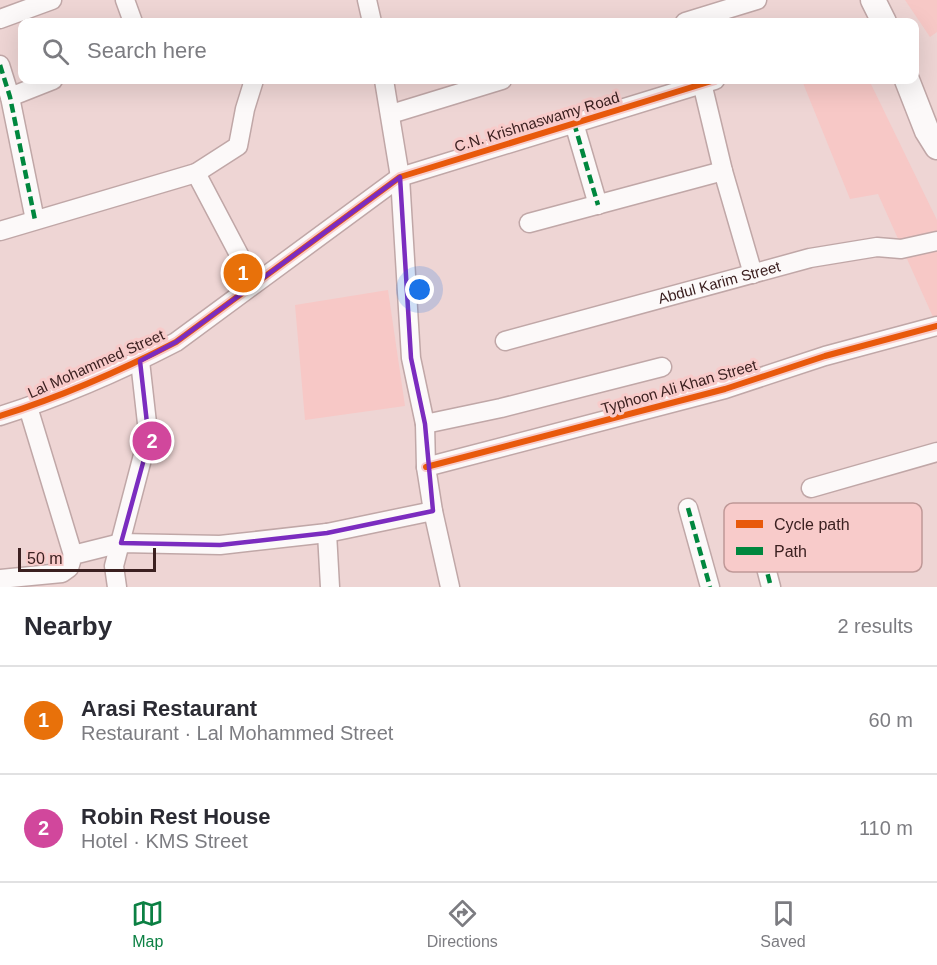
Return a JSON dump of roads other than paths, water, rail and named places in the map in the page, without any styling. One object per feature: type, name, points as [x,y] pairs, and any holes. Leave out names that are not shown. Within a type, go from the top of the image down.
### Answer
[{"type":"main road","points":[[873,0],[882,18]]},
{"type":"main road","points":[[909,84],[927,131],[937,147]]},
{"type":"street","points":[[0,19],[52,0]]},
{"type":"street","points":[[125,0],[132,18]]},
{"type":"street","points":[[367,0],[371,18]]},
{"type":"street","points":[[698,18],[757,0]]},
{"type":"street","points":[[0,65],[10,97],[35,220]]},
{"type":"street","points":[[10,97],[43,84]]},
{"type":"street","points":[[0,231],[196,173],[237,146],[253,84]]},
{"type":"street","points":[[385,84],[400,177],[411,358],[425,424],[426,467],[433,511],[450,587]]},
{"type":"street","points":[[391,114],[489,84]]},
{"type":"street","name":"C.N. Krishnaswamy Road","points":[[400,177],[698,84]]},
{"type":"street","points":[[708,84],[723,171],[753,274]]},
{"type":"street","points":[[574,123],[598,205]]},
{"type":"street","points":[[530,224],[723,171]]},
{"type":"street","points":[[196,173],[254,283]]},
{"type":"street","name":"Lal Mohammed Street","points":[[0,416],[28,407],[140,361],[176,342],[400,177]]},
{"type":"street","name":"Abdul Karim Street","points":[[505,341],[810,258],[877,247],[901,249],[937,242]]},
{"type":"street","name":"Typhoon Ali Khan Street","points":[[426,467],[725,389],[825,356],[937,326]]},
{"type":"street","points":[[117,587],[114,566],[143,455],[149,441],[140,361]]},
{"type":"street","points":[[425,424],[501,408],[662,367]]},
{"type":"street","points":[[0,579],[62,573],[69,568],[73,555],[28,407]]},
{"type":"street","points":[[810,488],[937,452]]},
{"type":"street","points":[[688,508],[710,587]]},
{"type":"street","points":[[73,555],[121,543],[220,545],[327,533],[433,511]]},
{"type":"street","points":[[327,533],[330,587]]},
{"type":"street","points":[[767,572],[771,587]]},
{"type":"place","name":"Arasi Restaurant","points":[[243,273]]},
{"type":"place","name":"Robin Rest House","points":[[152,441]]}]
